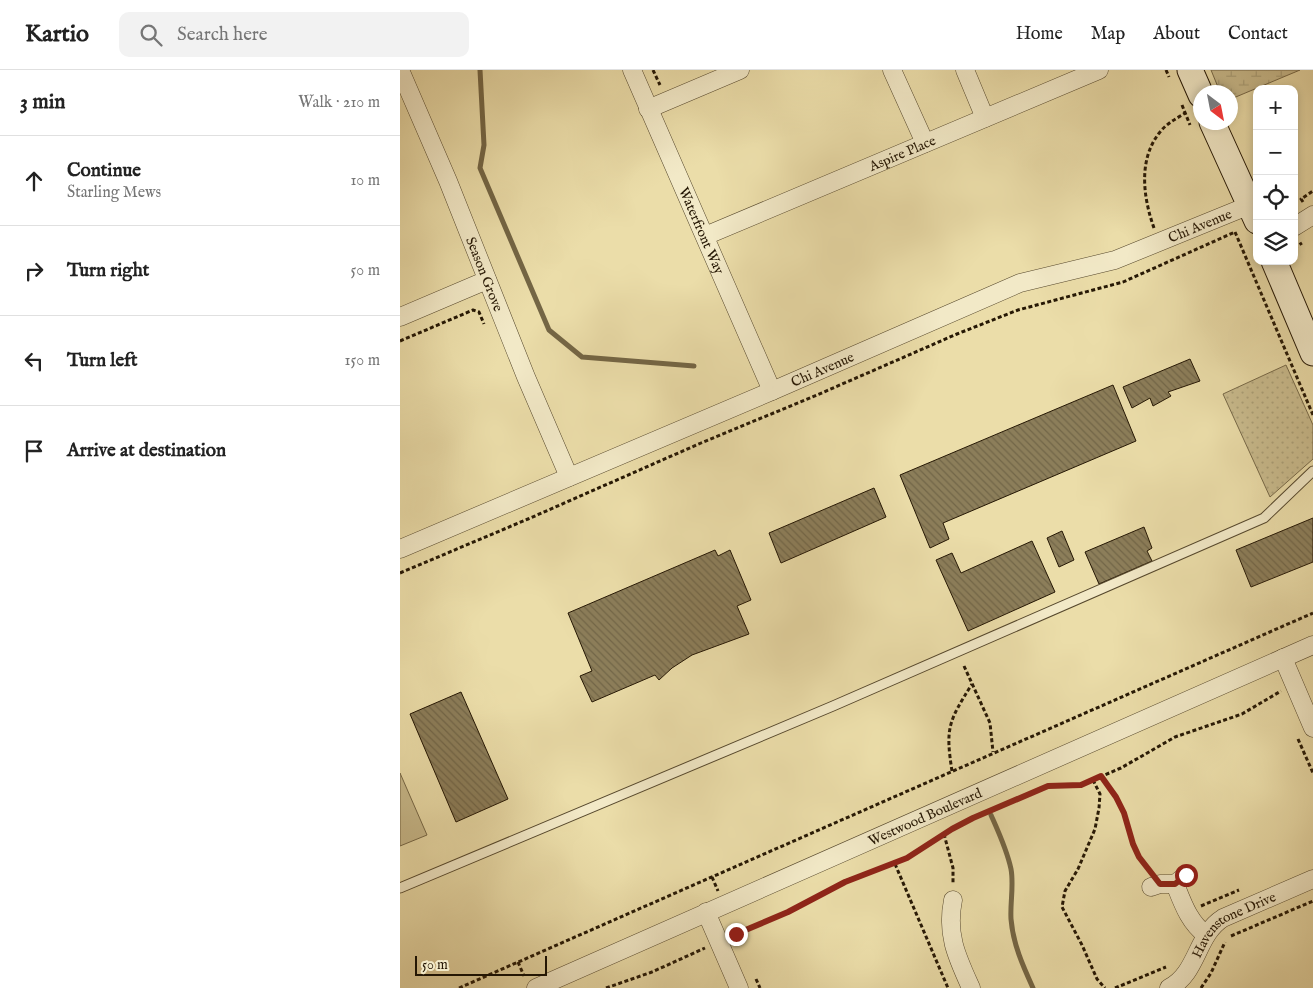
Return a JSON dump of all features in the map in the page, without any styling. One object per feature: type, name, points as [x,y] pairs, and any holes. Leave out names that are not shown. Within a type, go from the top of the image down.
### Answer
[{"type":"main road","points":[[1180,74],[1189,104]]},
{"type":"main road","points":[[1204,130],[1243,218]]},
{"type":"main road","points":[[1276,265],[1313,353]]},
{"type":"street","name":"Season Grove","points":[[400,70],[448,181],[569,478]]},
{"type":"street","name":"Waterfront Way","points":[[632,70],[772,391]]},
{"type":"street","points":[[648,108],[740,70]]},
{"type":"street","points":[[892,70],[924,143]]},
{"type":"street","points":[[965,70],[986,118]]},
{"type":"street","name":"Aspire Place","points":[[705,236],[1095,71]]},
{"type":"street","points":[[1298,224],[1313,215]]},
{"type":"street","name":"Chi Avenue","points":[[400,549],[1020,283],[1115,260],[1243,218]]},
{"type":"street","points":[[400,317],[488,280]]},
{"type":"street","name":"Westwood Boulevard","points":[[536,988],[1313,645]]},
{"type":"street","points":[[1283,658],[1313,728]]},
{"type":"street","name":"Havenstone Drive","points":[[1169,988],[1180,981],[1186,974],[1215,922],[1313,879]]},
{"type":"street","points":[[1168,883],[1191,921],[1206,936]]},
{"type":"street","points":[[953,900],[950,917],[951,934],[955,952],[971,988]]},
{"type":"street","points":[[706,912],[740,988]]},
{"type":"lane","points":[[400,888],[833,706],[1264,518],[1313,472]]},
{"type":"path","points":[[653,70],[660,85]]},
{"type":"path","points":[[1166,70],[1180,74]]},
{"type":"path","points":[[1155,231],[1145,200],[1146,165],[1151,147],[1160,132],[1189,104]]},
{"type":"path","points":[[400,573],[957,334],[1018,310],[1123,282],[1243,218],[1313,415]]},
{"type":"path","points":[[400,340],[473,310],[479,312],[487,330]]},
{"type":"path","points":[[459,988],[1313,613]]},
{"type":"path","points":[[964,666],[990,723],[993,752]]},
{"type":"path","points":[[952,771],[948,749],[948,728],[956,710],[972,684]]},
{"type":"path","points":[[606,988],[652,972],[788,912],[845,882],[907,858],[973,818],[1048,786],[1081,785],[1121,768],[1175,737],[1242,714],[1294,685]]},
{"type":"path","points":[[1101,776],[1116,797],[1124,813],[1139,857],[1168,883]]},
{"type":"path","points":[[1093,780],[1100,794],[1094,829],[1078,869],[1065,891],[1062,907],[1097,979],[1105,988]]},
{"type":"path","points":[[894,864],[948,988]]},
{"type":"path","points":[[1201,988],[1211,973],[1227,937],[1313,901]]},
{"type":"path","points":[[1115,988],[1151,974]]},
{"type":"green space","points":[[1211,70],[1300,70],[1264,85],[1253,85],[1253,90],[1238,96],[1238,85],[1217,85]]},
{"type":"green space","points":[[1286,365],[1313,425],[1313,459],[1270,497],[1223,394]]},
{"type":"green space","points":[[400,773],[427,835],[400,846]]},
{"type":"building","points":[[1190,359],[1200,381],[1168,392],[1171,396],[1153,406],[1150,398],[1132,408],[1123,387]]},
{"type":"building","points":[[1113,385],[1136,441],[943,523],[949,539],[930,548],[900,475]]},
{"type":"building","points":[[874,488],[886,517],[781,563],[769,533]]},
{"type":"building","points":[[1313,518],[1313,562],[1251,587],[1236,550]]},
{"type":"building","points":[[1144,527],[1152,548],[1147,551],[1152,561],[1099,584],[1085,552]]},
{"type":"building","points":[[1062,531],[1074,560],[1059,567],[1047,538]]},
{"type":"building","points":[[1032,541],[1055,592],[968,631],[936,560],[952,553],[961,573]]},
{"type":"building","points":[[715,550],[718,556],[730,550],[751,600],[737,606],[749,634],[692,655],[672,668],[659,680],[655,675],[592,702],[580,676],[592,671],[568,613]]},
{"type":"building","points":[[461,692],[508,799],[456,822],[410,714]]},
{"type":"waterway","points":[[480,70],[484,145],[480,168],[549,330],[582,357],[694,366]]},
{"type":"waterway","points":[[991,815],[1011,869],[1012,928],[1019,955],[1033,988]]},
{"type":"route","points":[[736,934],[788,912],[845,882],[907,858],[973,818],[993,811],[1037,790],[1048,786],[1081,785],[1101,776],[1116,797],[1124,813],[1139,857],[1160,884],[1175,884],[1186,875]]}]
